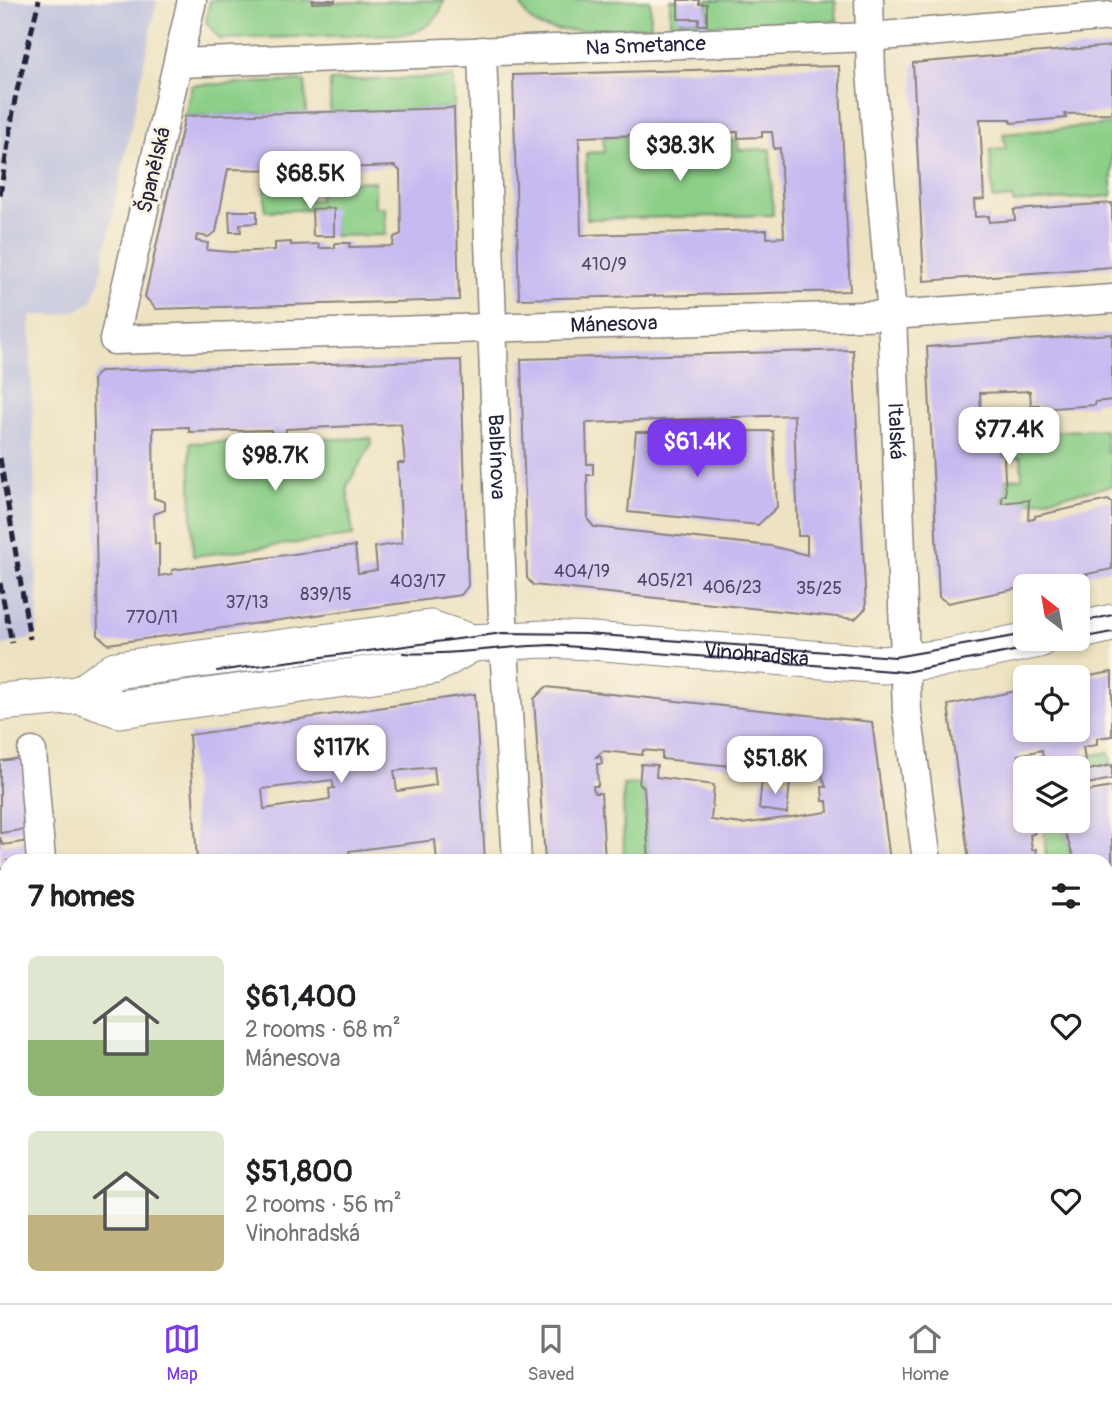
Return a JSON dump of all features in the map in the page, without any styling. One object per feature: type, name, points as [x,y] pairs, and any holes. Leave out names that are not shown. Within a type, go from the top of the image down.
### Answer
[{"type":"main road","points":[[1090,629],[1112,624]]},
{"type":"main road","name":"Vinohradská","points":[[0,702],[79,695],[115,670],[430,629],[488,642],[592,640],[849,663],[904,664],[1013,644]]},
{"type":"street","name":"Španělská","points":[[114,340],[192,0]]},
{"type":"street","name":"Italská","points":[[869,0],[892,315],[904,664],[926,854]]},
{"type":"street","name":"Na Smetance","points":[[179,62],[870,37],[1112,16]]},
{"type":"street","name":"Balbínova","points":[[482,51],[491,329],[488,642],[515,854]]},
{"type":"street","name":"Mánesova","points":[[114,340],[892,315],[1112,299]]},
{"type":"street","points":[[32,752],[40,854]]},
{"type":"shaded area","points":[[0,0],[157,0],[99,283],[91,302],[77,310],[58,315],[30,315],[38,627],[36,635],[30,639],[0,646]]},
{"type":"green space","points":[[210,0],[312,0],[313,3],[444,0],[432,22],[410,34],[220,39],[206,22]]},
{"type":"green space","points":[[519,0],[650,0],[651,26],[549,29],[532,21]]},
{"type":"green space","points":[[670,0],[678,0],[679,20],[699,19],[698,25],[670,25]]},
{"type":"green space","points":[[707,0],[835,0],[837,21],[707,25]]},
{"type":"green space","points":[[453,77],[454,108],[330,113],[330,81]]},
{"type":"green space","points":[[305,81],[306,113],[185,116],[192,85]]},
{"type":"green space","points":[[1112,124],[1112,196],[1013,203],[1013,198],[993,199],[990,150],[1006,149],[1003,134]]},
{"type":"green space","points":[[701,133],[701,142],[738,140],[739,150],[770,149],[773,215],[587,219],[586,153],[604,152],[603,137],[633,136],[634,148],[671,145],[671,135]]},
{"type":"green space","points":[[265,181],[301,181],[303,201],[319,200],[319,183],[375,181],[375,207],[385,207],[386,235],[334,236],[333,209],[265,211]]},
{"type":"green space","points":[[1105,429],[1107,452],[1112,452],[1112,486],[1031,502],[1002,503],[1002,496],[1006,495],[1005,479],[1022,478],[1021,457],[1004,457],[1003,442],[1000,441],[999,434]]},
{"type":"green space","points":[[371,438],[372,443],[347,486],[353,536],[193,556],[190,443]]},
{"type":"green space","points":[[1109,752],[1111,763],[1090,767],[1088,756]]},
{"type":"green space","points":[[639,784],[644,787],[649,854],[624,854],[623,785]]},
{"type":"green space","points":[[1045,833],[1065,833],[1073,854],[1046,854]]},
{"type":"building","points":[[312,0],[335,0],[335,2],[312,3]]},
{"type":"building","points":[[678,0],[699,0],[699,4],[707,4],[707,25],[698,25],[699,19],[678,19]]},
{"type":"building","points":[[1112,46],[1112,113],[1065,114],[1066,118],[1011,123],[1010,119],[980,119],[984,199],[974,200],[975,217],[989,216],[989,222],[1015,220],[1014,210],[1112,203],[1112,267],[924,281],[913,63]]},
{"type":"building","points":[[839,66],[850,291],[519,299],[513,75]],"holes":[[[738,132],[738,138],[762,137],[762,132],[772,132],[774,149],[780,148],[784,237],[767,238],[767,230],[581,235],[579,137]]]},
{"type":"building","points":[[454,108],[459,300],[156,309],[145,297],[185,116]],"holes":[[[395,166],[400,171],[401,234],[394,237],[393,246],[349,247],[350,243],[335,243],[335,248],[319,248],[319,244],[291,245],[291,242],[275,243],[275,250],[231,252],[207,250],[208,243],[196,241],[197,235],[208,237],[216,232],[228,169],[342,171],[341,168]]]},
{"type":"building","points":[[334,208],[334,236],[313,236],[312,209]]},
{"type":"building","points":[[229,211],[257,211],[257,223],[240,224],[241,232],[230,232]]},
{"type":"building","points":[[1112,334],[1112,400],[1095,402],[1095,405],[1039,409],[1039,405],[1031,405],[1030,391],[980,393],[982,435],[999,434],[1000,441],[1003,441],[1006,495],[1002,496],[1002,503],[1029,500],[1028,520],[1035,516],[1108,500],[1112,503],[1112,569],[1088,574],[1013,574],[1013,590],[948,603],[939,597],[927,347]]},
{"type":"building","points":[[853,350],[866,608],[855,619],[533,585],[527,578],[521,359]],"holes":[[[794,415],[798,536],[807,536],[807,555],[771,546],[594,527],[588,520],[587,475],[593,475],[593,464],[587,464],[586,423]]]},
{"type":"building","points":[[461,360],[468,586],[461,595],[108,644],[98,635],[93,379],[100,371]],"holes":[[[401,424],[405,463],[398,463],[402,543],[375,547],[377,570],[358,573],[355,546],[172,570],[172,574],[159,576],[159,544],[155,544],[154,514],[165,510],[165,502],[154,498],[153,428],[189,427],[189,432],[271,430],[272,440],[285,440],[286,429]]]},
{"type":"building","points":[[773,431],[777,507],[758,525],[628,512],[636,432]]},
{"type":"building","points":[[1112,672],[1112,736],[1097,738],[1097,745],[1083,747],[1084,756],[1043,756],[1042,750],[1013,756],[1013,833],[1035,833],[1030,835],[1032,850],[1036,849],[1037,854],[968,854],[948,705],[1013,692],[1013,742],[1090,742],[1090,676]]},
{"type":"building","points":[[546,687],[872,722],[889,854],[649,854],[644,787],[639,784],[641,764],[657,765],[656,777],[714,785],[711,820],[742,824],[828,812],[827,801],[823,801],[822,787],[826,787],[821,772],[800,773],[800,770],[791,767],[772,764],[771,770],[662,759],[662,752],[643,750],[642,755],[603,751],[596,757],[601,757],[602,764],[597,764],[598,786],[593,786],[594,793],[601,793],[605,854],[545,854],[534,699]]},
{"type":"building","points":[[475,694],[485,854],[436,854],[435,840],[349,851],[350,854],[197,854],[189,735]],"holes":[[[434,767],[436,785],[397,791],[394,771]],[[332,780],[334,788],[329,789],[330,799],[264,809],[262,789]]]},
{"type":"building","points":[[22,758],[28,829],[0,833],[0,761]]},
{"type":"building","points":[[1112,765],[1112,779],[1090,783],[1090,770]]},
{"type":"building","points":[[762,779],[790,782],[787,813],[759,809]]},
{"type":"building","points":[[1112,787],[1112,854],[1073,854],[1065,833],[1090,833],[1090,791]]},
{"type":"building","points":[[0,837],[3,845],[29,841],[30,854],[0,854]]},
{"type":"tram line","points":[[1090,620],[1112,615]]},
{"type":"tram line","points":[[403,653],[552,645],[905,672],[1112,632]]},
{"type":"tram line","points":[[217,671],[503,633],[586,634],[895,657],[1013,636]]},
{"type":"railway","points":[[0,195],[15,99],[39,0]]},
{"type":"railway","points":[[0,458],[30,639]]},
{"type":"railway","points":[[0,583],[12,643]]}]
